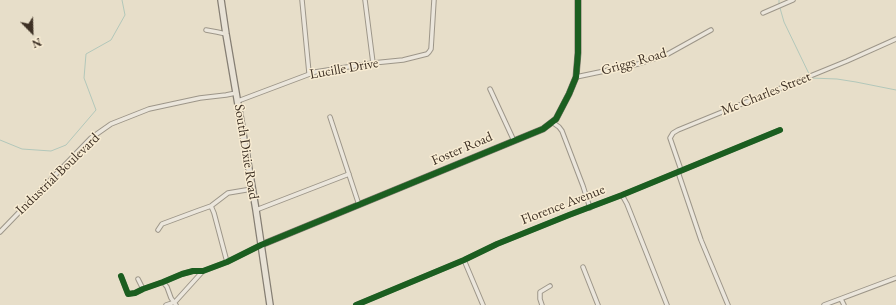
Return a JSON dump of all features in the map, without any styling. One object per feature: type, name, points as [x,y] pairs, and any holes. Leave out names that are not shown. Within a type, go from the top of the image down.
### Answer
[{"type":"main road","name":"South Dixie Road","points":[[221,0],[256,210],[270,305]]},
{"type":"street","points":[[302,0],[309,73]]},
{"type":"street","points":[[365,0],[372,63]]},
{"type":"street","name":"Lucille Drive","points":[[238,101],[309,73],[372,63],[403,60],[417,57],[429,52],[431,50],[434,0]]},
{"type":"street","name":"Foster Road","points":[[261,245],[543,129],[556,119],[576,78],[578,53],[578,0]]},
{"type":"street","points":[[763,13],[793,0]]},
{"type":"street","points":[[206,30],[226,34]]},
{"type":"street","name":"Griggs Road","points":[[576,78],[638,64],[666,55],[711,30]]},
{"type":"street","name":"Mc Charles Street","points":[[728,305],[701,240],[670,138],[673,133],[841,64],[896,39]]},
{"type":"street","points":[[490,89],[514,141]]},
{"type":"street","name":"Industrial Boulevard","points":[[0,232],[91,138],[111,124],[149,109],[200,98],[236,93]]},
{"type":"street","points":[[330,117],[359,205]]},
{"type":"street","points":[[552,122],[562,131],[590,208]]},
{"type":"street","name":"Florence Avenue","points":[[356,305],[366,303],[497,244],[590,208],[780,130]]},
{"type":"street","points":[[256,210],[349,174]]},
{"type":"street","points":[[158,230],[162,224],[211,206],[228,193],[252,189]]},
{"type":"street","points":[[622,195],[628,204],[667,305]]},
{"type":"street","points":[[211,206],[227,262]]},
{"type":"street","points":[[121,276],[128,294],[135,293],[182,274],[193,271],[203,271],[227,262],[261,245]]},
{"type":"street","points":[[464,260],[483,305]]},
{"type":"street","points":[[583,267],[598,305]]},
{"type":"street","points":[[166,305],[175,304],[203,271]]},
{"type":"street","points":[[824,305],[896,278]]},
{"type":"street","points":[[138,279],[143,289]]},
{"type":"street","points":[[163,282],[175,304]]},
{"type":"street","points":[[542,305],[540,292],[550,286]]},
{"type":"street","points":[[841,299],[844,305]]},
{"type":"waterway","points":[[0,140],[22,149],[51,151],[66,145],[96,110],[84,78],[86,54],[111,40],[125,15],[122,0]]},
{"type":"waterway","points":[[780,8],[784,22],[811,78],[837,79],[896,90]]},
{"type":"cycle path","points":[[121,276],[128,294],[135,293],[182,274],[193,271],[203,271],[227,262],[261,245],[543,129],[556,119],[576,77],[578,53],[578,0]]},
{"type":"cycle path","points":[[356,305],[464,260],[497,244],[622,195],[780,130]]}]
